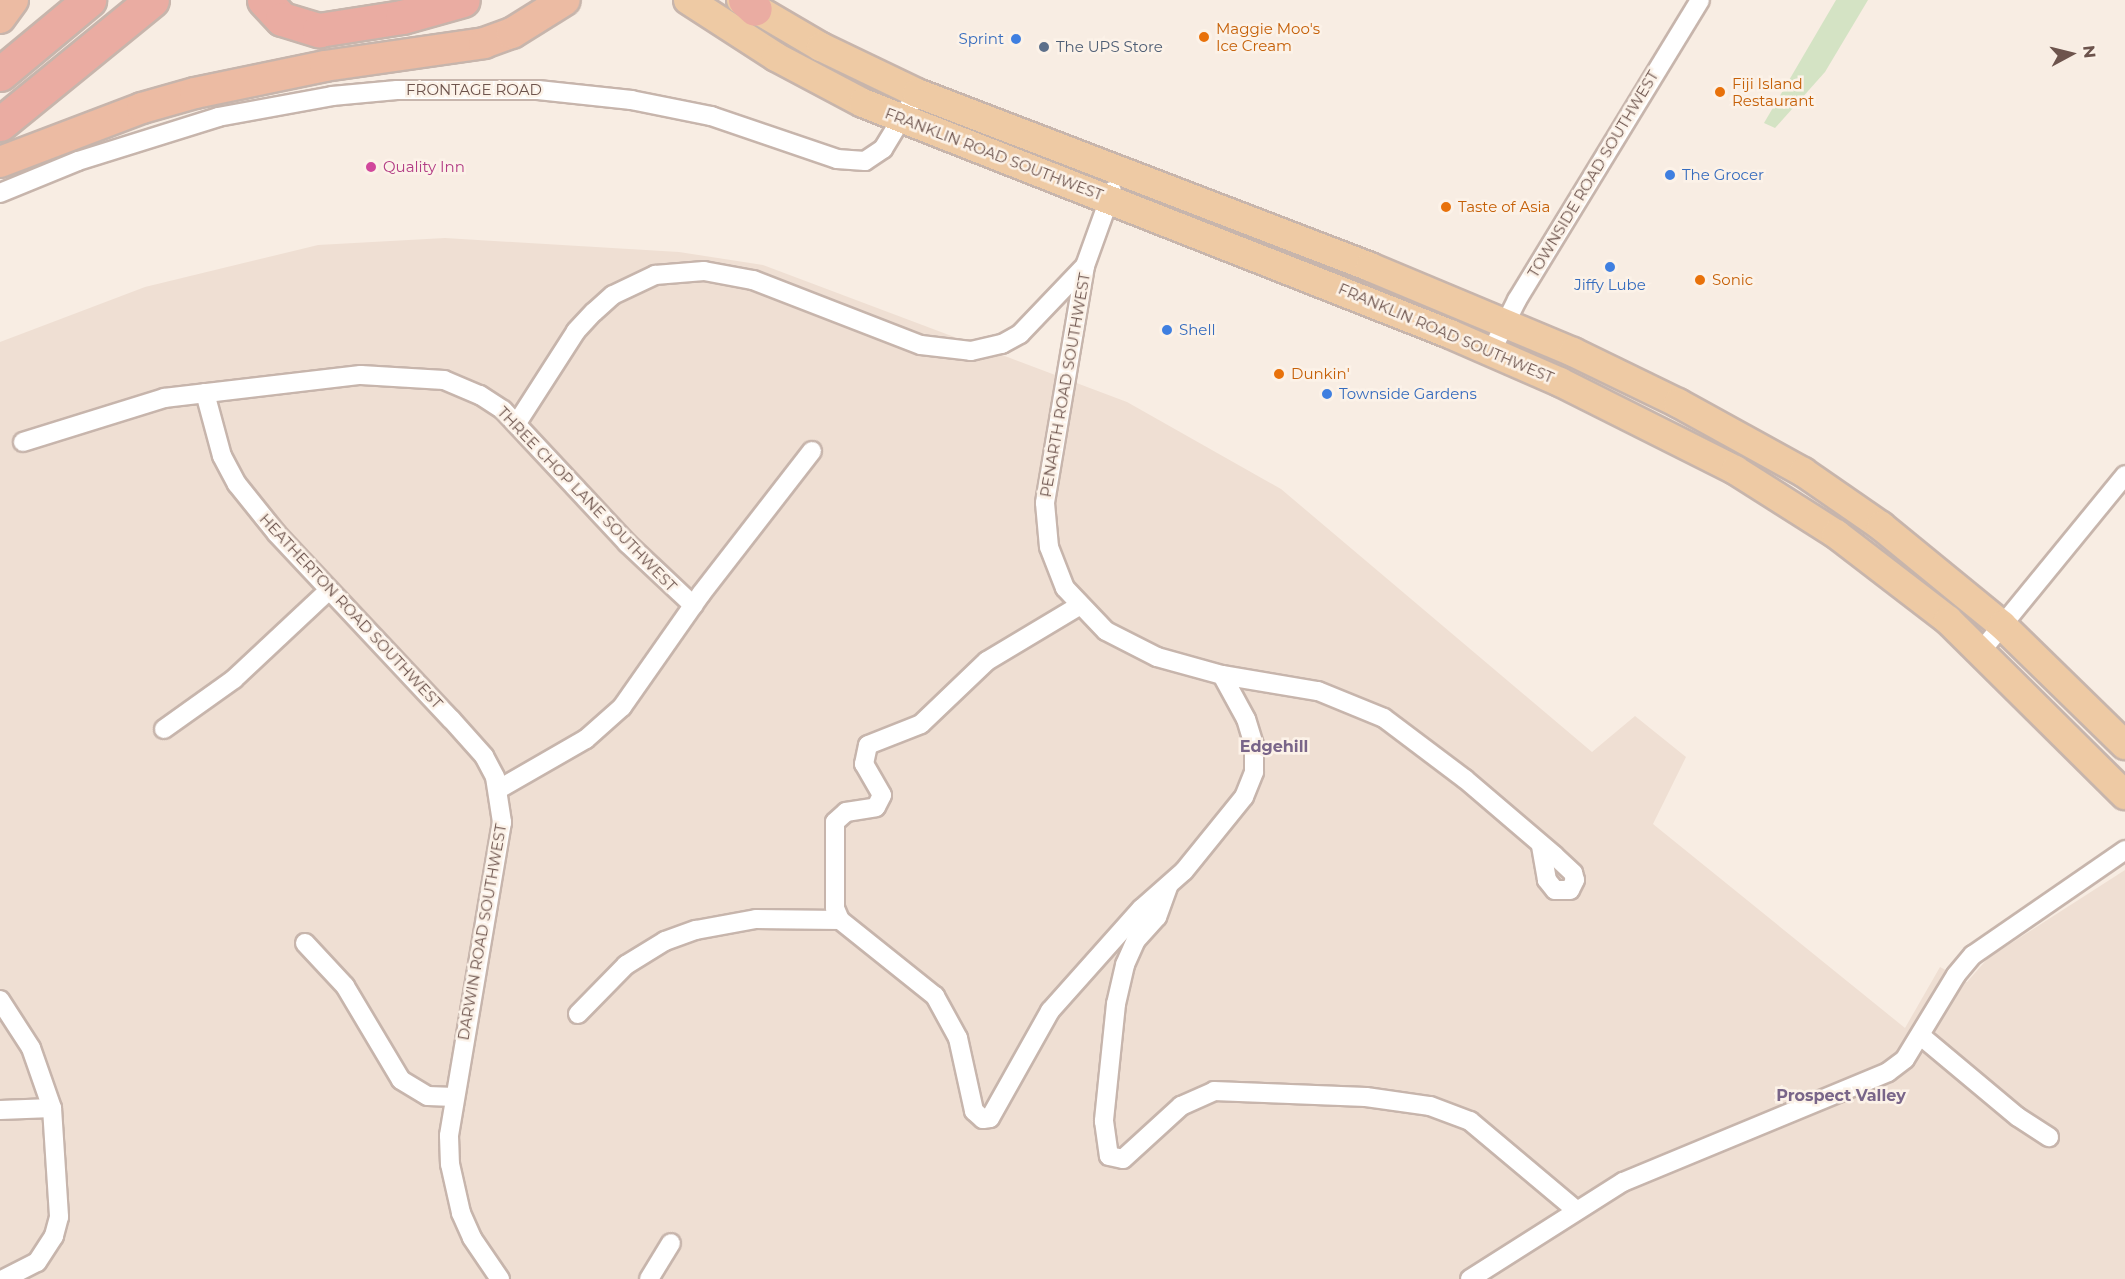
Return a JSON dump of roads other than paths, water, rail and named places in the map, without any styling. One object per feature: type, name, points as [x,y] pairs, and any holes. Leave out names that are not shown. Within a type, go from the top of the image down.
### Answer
[{"type":"highway","points":[[0,18],[13,0]]},
{"type":"highway","points":[[0,74],[89,0]]},
{"type":"highway","points":[[0,124],[152,0]]},
{"type":"highway","points":[[264,0],[282,19],[319,30],[402,17],[463,0]]},
{"type":"highway","points":[[0,162],[142,108],[195,93],[326,66],[484,43],[521,28],[563,0]]},
{"type":"main road","name":"FRANKLIN ROAD SOUTHWEST","points":[[688,0],[776,57],[901,120],[1109,199],[1491,352],[1676,438],[1776,494],[1896,578],[1982,650],[2125,795]]},
{"type":"main road","name":"FRANKLIN ROAD SOUTHWEST","points":[[747,3],[821,47],[917,93],[1121,169],[1505,323],[1678,403],[1803,472],[1881,526],[2002,625],[2125,745]]},
{"type":"street","name":"TOWNSIDE ROAD SOUTHWEST","points":[[1491,352],[1505,323],[1699,0]]},
{"type":"street","name":"FRONTAGE ROAD","points":[[0,193],[78,161],[218,117],[332,96],[397,90],[538,90],[656,104],[774,135],[852,162],[876,156],[917,93]]},
{"type":"street","name":"PENARTH ROAD SOUTHWEST","points":[[1121,169],[1085,266],[1045,503],[1053,561],[1079,606],[1126,644],[1189,668],[1318,691],[1384,718],[1541,844]]},
{"type":"street","points":[[517,423],[576,331],[613,295],[655,275],[704,271],[744,277],[921,345],[971,351],[1002,344],[1020,334],[1085,266]]},
{"type":"street","name":"THREE CHOP LANE SOUTHWEST","points":[[23,442],[140,404],[205,393],[361,375],[417,376],[464,387],[517,423],[627,543],[693,605]]},
{"type":"street","name":"HEATHERTON ROAD SOUTHWEST","points":[[205,393],[222,456],[233,478],[277,534],[483,756],[499,789]]},
{"type":"street","points":[[499,789],[605,725],[652,668],[693,605],[812,451]]},
{"type":"street","points":[[1982,650],[2125,475]]},
{"type":"street","points":[[164,729],[234,679],[329,590]]},
{"type":"street","points":[[1079,606],[987,661],[921,724],[868,745],[864,764],[882,795],[876,807],[846,812],[835,822],[835,908],[840,920],[935,996],[958,1038],[977,1116],[990,1118],[995,1114],[1050,1011],[1089,965],[1213,840],[1244,797],[1254,772],[1251,732],[1222,675]]},
{"type":"street","name":"DARWIN ROAD SOUTHWEST","points":[[499,789],[502,822],[449,1136],[454,1191],[472,1238],[500,1279]]},
{"type":"street","points":[[1470,1279],[1575,1209],[1673,1158],[1870,1082],[1905,1059],[1956,975],[1973,956],[2125,850]]},
{"type":"street","points":[[1169,885],[1156,917],[1136,940],[1125,965],[1116,1004],[1104,1121],[1109,1156],[1123,1159],[1181,1106],[1214,1091],[1366,1097],[1430,1106],[1470,1120],[1575,1209]]},
{"type":"street","points":[[578,1014],[626,965],[665,941],[696,930],[756,919],[840,920]]},
{"type":"street","points":[[305,943],[345,986],[401,1080],[428,1096],[454,1097]]},
{"type":"street","points":[[0,1000],[31,1048],[52,1108],[59,1217],[54,1236],[37,1262],[3,1279]]},
{"type":"street","points":[[1921,1036],[2019,1117],[2049,1137]]},
{"type":"street","points":[[0,1110],[52,1108]]},
{"type":"street","points":[[648,1279],[671,1243]]},
{"type":"place","name":"Maggie Moo's Ice Cream","points":[[1204,37]]},
{"type":"place","name":"Sprint","points":[[1016,39]]},
{"type":"place","name":"The UPS Store","points":[[1044,47]]},
{"type":"place","name":"Fiji Island Restaurant","points":[[1720,92]]},
{"type":"place","name":"Quality Inn","points":[[371,167]]},
{"type":"place","name":"The Grocer","points":[[1670,175]]},
{"type":"place","name":"Taste of Asia","points":[[1446,207]]},
{"type":"place","name":"Jiffy Lube","points":[[1610,267]]},
{"type":"place","name":"Sonic","points":[[1700,280]]},
{"type":"place","name":"Shell","points":[[1167,330]]},
{"type":"place","name":"Dunkin'","points":[[1279,374]]},
{"type":"place","name":"Townside Gardens","points":[[1327,394]]},
{"type":"district","name":"Edgehill","points":[[1274,747]]},
{"type":"district","name":"Prospect Valley","points":[[1841,1096]]}]
